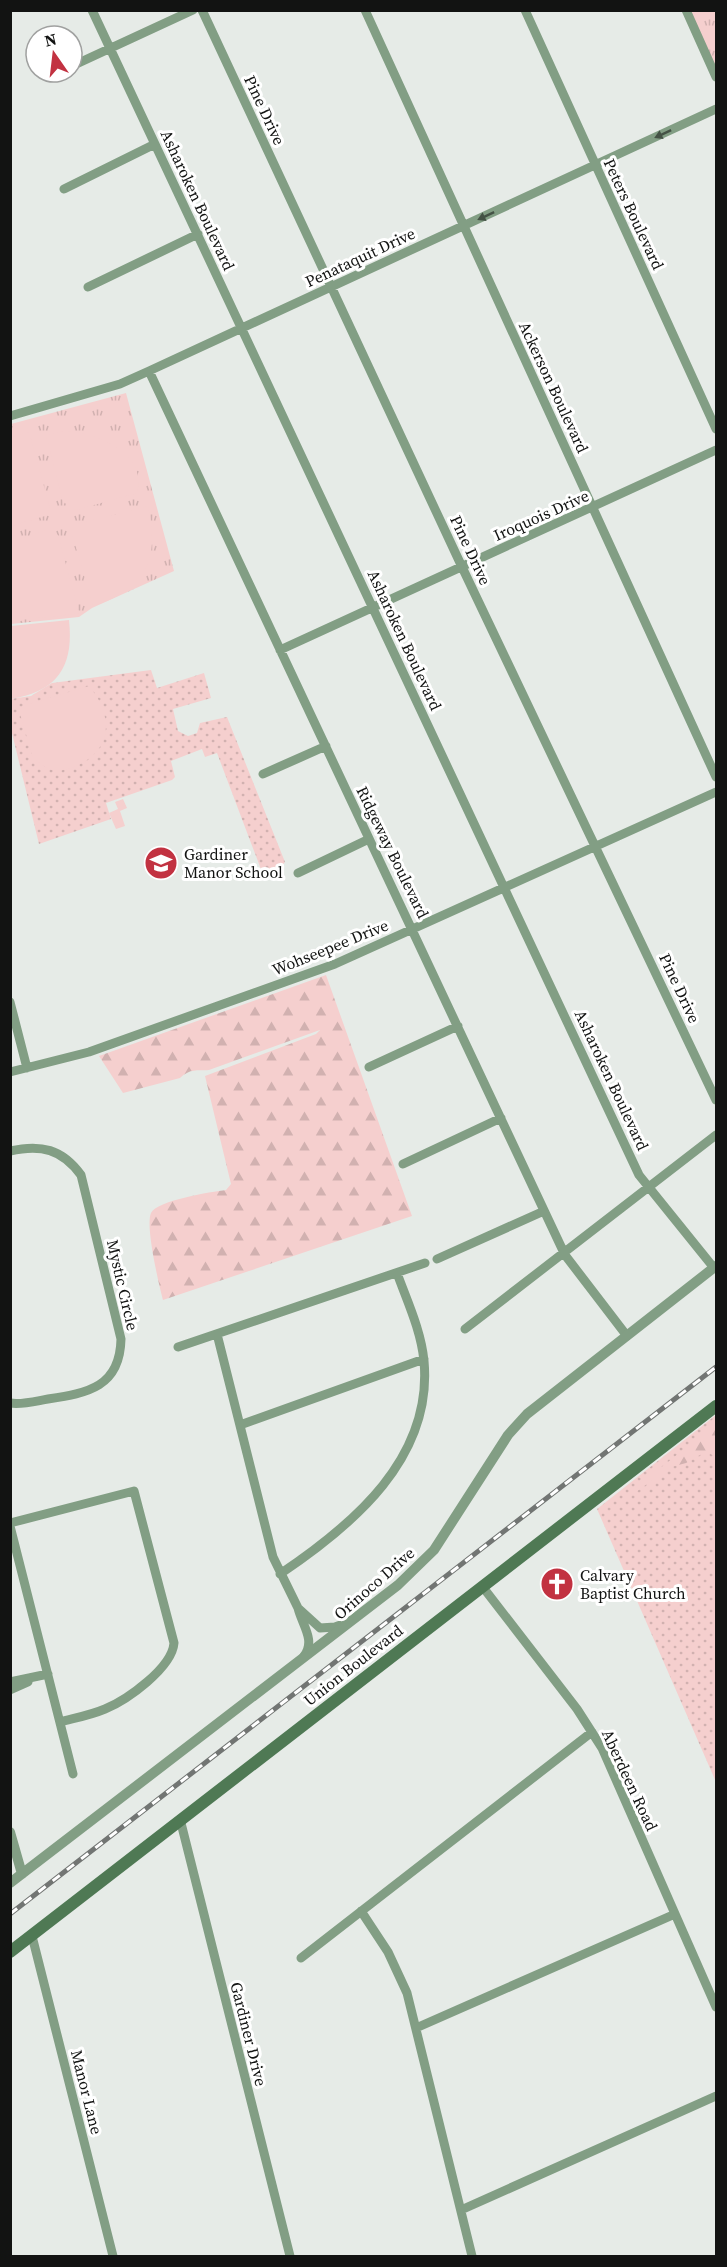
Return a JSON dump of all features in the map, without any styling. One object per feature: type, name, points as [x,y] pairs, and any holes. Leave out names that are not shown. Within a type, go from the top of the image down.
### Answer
[{"type":"main road","name":"Union Boulevard","points":[[10,1952],[717,1406]]},
{"type":"street","name":"Asharoken Boulevard","points":[[92,10],[639,1174],[715,1267]]},
{"type":"street","points":[[84,60],[193,10]]},
{"type":"street","name":"Pine Drive","points":[[202,10],[462,567],[717,1100]]},
{"type":"street","name":"Ackerson Boulevard","points":[[365,10],[717,777]]},
{"type":"street","name":"Peters Boulevard","points":[[525,10],[717,429]]},
{"type":"street","points":[[686,10],[717,77]]},
{"type":"street","name":"Penataquit Drive","points":[[10,416],[120,384],[717,109]]},
{"type":"street","points":[[64,189],[155,144]]},
{"type":"street","points":[[88,287],[198,234]]},
{"type":"street","name":"Ridgeway Boulevard","points":[[149,371],[565,1255],[627,1336]]},
{"type":"street","name":"Iroquois Drive","points":[[280,650],[717,450]]},
{"type":"street","points":[[263,774],[326,746]]},
{"type":"street","name":"Wohseepee Drive","points":[[10,1072],[89,1052],[335,964],[717,792]]},
{"type":"street","points":[[298,873],[369,839]]},
{"type":"street","points":[[10,1002],[27,1068]]},
{"type":"street","points":[[369,1067],[458,1026]]},
{"type":"street","points":[[403,1164],[501,1118]]},
{"type":"street","points":[[465,1329],[565,1255],[717,1135]]},
{"type":"street","name":"Mystic Circle","points":[[10,1151],[29,1147],[59,1152],[72,1162],[81,1175],[121,1339],[120,1358],[101,1384],[88,1391],[10,1403]]},
{"type":"street","points":[[437,1259],[544,1211]]},
{"type":"street","points":[[178,1347],[425,1263]]},
{"type":"street","name":"Orinoco Drive","points":[[10,1883],[356,1619],[434,1550],[508,1435],[527,1414],[715,1267]]},
{"type":"street","points":[[280,1574],[366,1505],[398,1468],[413,1438],[422,1406],[424,1359],[416,1324],[397,1273]]},
{"type":"street","points":[[217,1334],[273,1557],[298,1608],[301,1622],[310,1637],[309,1650],[300,1662]]},
{"type":"street","points":[[240,1425],[424,1359]]},
{"type":"street","points":[[60,1722],[92,1714],[120,1701],[162,1668],[173,1650],[134,1491],[10,1524],[44,1675],[60,1722],[73,1774]]},
{"type":"street","name":"Aberdeen Road","points":[[482,1586],[602,1748],[717,2007]]},
{"type":"street","points":[[298,1608],[325,1629],[356,1619]]},
{"type":"street","points":[[10,1682],[44,1675]]},
{"type":"street","points":[[10,1690],[44,1675]]},
{"type":"street","points":[[301,1958],[592,1732]]},
{"type":"street","name":"Gardiner Drive","points":[[180,1819],[290,2256]]},
{"type":"street","points":[[10,1832],[22,1874]]},
{"type":"street","points":[[361,1911],[400,1974],[416,2028],[472,2256]]},
{"type":"street","points":[[416,2028],[675,1914]]},
{"type":"street","name":"Manor Lane","points":[[32,1936],[113,2256]]},
{"type":"street","points":[[461,2210],[717,2096]]},
{"type":"green space","points":[[686,11],[716,11],[716,77]]},
{"type":"green space","points":[[126,393],[174,571],[92,608],[79,617],[11,624],[11,424]]},
{"type":"green space","points":[[62,431],[89,435],[103,440],[127,455],[135,466],[138,478],[137,493],[76,510],[63,502],[46,435]]},
{"type":"green space","points":[[29,432],[50,508],[45,516],[11,526],[11,437]]},
{"type":"green space","points":[[148,506],[152,542],[145,570],[126,591],[93,606],[72,534],[77,524]]},
{"type":"green space","points":[[49,529],[58,535],[79,613],[53,617],[26,616],[11,609],[11,542]]},
{"type":"green space","points":[[69,620],[69,651],[60,674],[41,690],[11,699],[11,626]]},
{"type":"green space","points":[[151,670],[157,688],[204,673],[211,698],[173,709],[178,731],[188,736],[197,733],[200,723],[227,717],[285,862],[270,879],[262,872],[217,753],[205,757],[202,749],[171,761],[175,777],[172,780],[106,803],[111,819],[39,844],[11,729],[10,699],[31,696],[52,683]]},
{"type":"green space","points":[[89,686],[102,707],[105,717],[104,738],[91,757],[80,764],[65,770],[49,769],[33,758],[20,714],[28,704]]},
{"type":"green space","points":[[123,799],[127,808],[120,811],[125,826],[116,829],[109,813],[118,809],[115,802]]},
{"type":"green space","points":[[326,975],[412,1216],[163,1300],[151,1242],[151,1213],[164,1204],[186,1197],[226,1190],[231,1184],[205,1076],[316,1034],[320,1030],[209,1070],[191,1071],[180,1078],[123,1093],[99,1056]]},
{"type":"green space","points":[[716,1415],[716,1782],[597,1509]]},
{"type":"green space","points":[[716,1424],[716,1458],[707,1451],[686,1463],[671,1467],[633,1494],[626,1495]]},
{"type":"railway","points":[[10,1914],[716,1367]]},
{"type":"place","name":"Gardiner Manor School","points":[[161,863]]},
{"type":"place","name":"Calvary Baptist Church","points":[[557,1584]]}]
